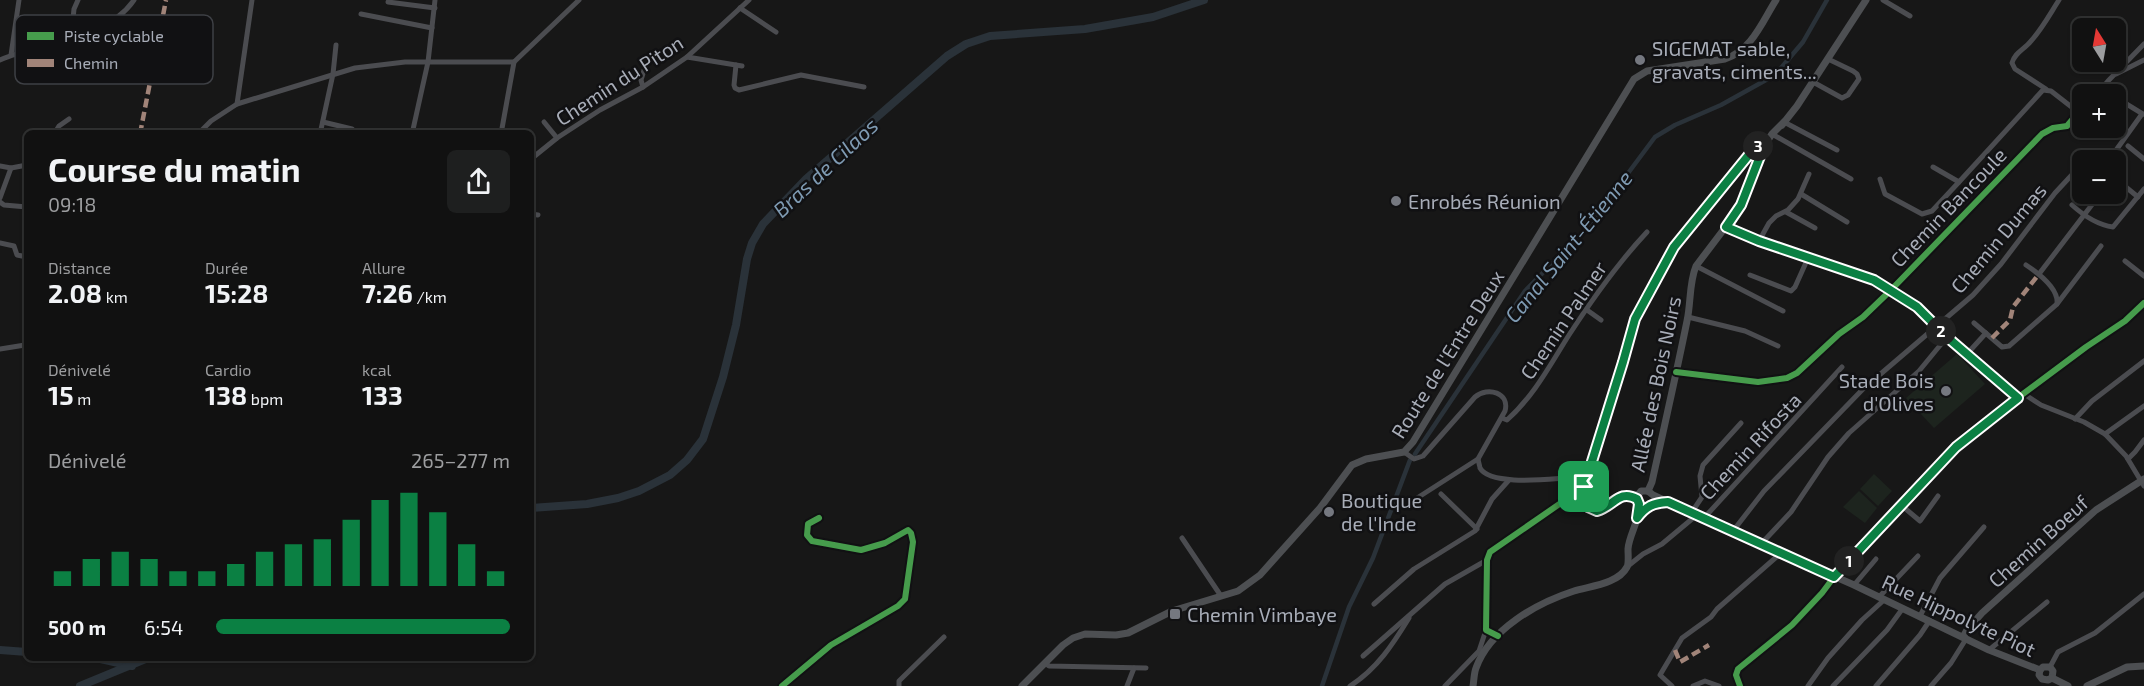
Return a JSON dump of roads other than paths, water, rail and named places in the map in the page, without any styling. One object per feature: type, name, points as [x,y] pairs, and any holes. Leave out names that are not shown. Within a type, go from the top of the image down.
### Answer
[{"type":"main road","name":"Route de l'Entre Deux","points":[[1024,685],[1063,645],[1078,636],[1128,633],[1172,611],[1247,586],[1260,575],[1320,508],[1352,465],[1366,459],[1404,452],[1413,442],[1454,376],[1634,79],[1647,71],[1737,55],[1750,41],[1776,0]]},
{"type":"main road","name":"Allée des Bois Noirs","points":[[1628,566],[1630,537],[1652,482],[1697,267],[1741,205],[1765,147],[1813,82],[1866,0]]},
{"type":"main road","name":"Chemin Boeuf","points":[[1965,638],[1966,630],[1982,613],[2096,510],[2143,482]]},
{"type":"main road","name":"Rue Hippolyte Piot","points":[[1645,499],[1668,502],[1930,620],[1989,650],[2040,670]]},
{"type":"main road","points":[[1473,686],[1475,669],[1497,636],[1540,605],[1572,591],[1610,581],[1628,566]]},
{"type":"main road","points":[[2087,686],[2127,667],[2144,666]]},
{"type":"main road","points":[[2052,678],[2053,671],[2049,667],[2043,667],[2040,670],[2039,675],[2042,679],[2052,678],[2068,686]]},
{"type":"street","points":[[17,15],[19,0]]},
{"type":"street","points":[[73,15],[78,0]]},
{"type":"street","points":[[120,15],[134,0]]},
{"type":"street","points":[[237,104],[252,0]]},
{"type":"street","points":[[413,130],[428,62],[435,0]]},
{"type":"street","points":[[502,130],[514,62],[579,0]]},
{"type":"street","name":"Chemin du Piton","points":[[534,157],[557,138],[600,110],[643,87],[687,57],[749,0]]},
{"type":"street","points":[[1883,0],[1910,15]]},
{"type":"street","points":[[2059,0],[2041,29],[2029,45],[2015,55],[2012,63],[2015,69],[2072,105]]},
{"type":"street","points":[[388,2],[435,8]]},
{"type":"street","points":[[740,8],[776,32]]},
{"type":"street","points":[[361,15],[432,28]]},
{"type":"street","points":[[11,55],[15,28]]},
{"type":"street","points":[[2107,84],[2144,44]]},
{"type":"street","points":[[321,130],[333,74],[336,45]]},
{"type":"street","points":[[0,60],[15,54]]},
{"type":"street","points":[[687,57],[739,66],[734,85],[739,90],[801,75],[864,87]]},
{"type":"street","points":[[1813,82],[1842,98],[1848,95],[1858,79],[1857,74],[1828,59]]},
{"type":"street","points":[[2113,76],[2144,60]]},
{"type":"street","points":[[202,130],[211,121],[237,104],[333,74],[380,64],[514,62]]},
{"type":"street","points":[[643,87],[641,80],[645,68]]},
{"type":"street","points":[[1880,179],[1885,195],[1922,214],[1932,211],[2040,92],[2046,89]]},
{"type":"street","points":[[2117,150],[2143,115],[2126,104]]},
{"type":"street","points":[[56,130],[69,119]]},
{"type":"street","name":"Chemin Bancoule","points":[[1676,372],[1748,382],[1787,378],[1802,369],[1890,291],[2042,134],[2053,128],[2067,126],[2072,120]]},
{"type":"street","points":[[323,122],[352,129]]},
{"type":"street","points":[[544,122],[557,138]]},
{"type":"street","points":[[1784,122],[1837,150]]},
{"type":"street","points":[[1773,135],[1851,179]]},
{"type":"street","points":[[1645,499],[1627,495],[1602,509],[1593,510],[1588,507],[1584,487],[1635,319],[1674,247],[1752,151],[1759,146],[1765,147]]},
{"type":"street","points":[[2128,146],[2144,159]]},
{"type":"street","points":[[0,166],[11,168],[24,166]]},
{"type":"street","points":[[1933,167],[1959,182]]},
{"type":"street","points":[[11,168],[0,200],[4,205],[24,207]]},
{"type":"street","points":[[1759,241],[1776,216],[1786,212],[1801,194],[1809,174]]},
{"type":"street","name":"Chemin Dumas","points":[[1732,531],[1764,491],[1863,389],[1973,295],[2001,264],[2072,175]]},
{"type":"street","points":[[2126,187],[2138,197]]},
{"type":"street","points":[[2072,205],[2084,215],[2113,227],[2144,189]]},
{"type":"street","points":[[1801,194],[1847,222]]},
{"type":"street","points":[[2039,274],[2092,204]]},
{"type":"street","points":[[1786,212],[1815,228]]},
{"type":"street","points":[[534,215],[538,216]]},
{"type":"street","points":[[1726,227],[1759,241],[1862,276],[1890,291],[1917,307],[1947,337],[2018,398]]},
{"type":"street","name":"Chemin Palmer","points":[[1502,418],[1507,420],[1529,399],[1624,256],[1647,232]]},
{"type":"street","points":[[0,243],[14,246],[17,255],[24,257]]},
{"type":"street","points":[[1974,323],[2002,347],[2007,347],[2057,304],[2101,246]]},
{"type":"street","points":[[1750,275],[1791,291],[1808,258]]},
{"type":"street","points":[[2125,261],[2144,276]]},
{"type":"street","points":[[2026,264],[2039,274],[2056,294],[2057,304]]},
{"type":"street","points":[[1697,267],[1783,310]]},
{"type":"street","points":[[1740,686],[1736,675],[1738,669],[1792,625],[1822,594],[1834,577],[1968,435],[2086,347],[2125,321],[2144,303]]},
{"type":"street","points":[[1587,310],[1601,320]]},
{"type":"street","points":[[1688,317],[1750,333],[1778,346]]},
{"type":"street","points":[[1967,354],[1986,333]]},
{"type":"street","points":[[1761,544],[1791,512],[1828,457],[1849,433],[1920,370],[1947,337]]},
{"type":"street","points":[[0,349],[24,345]]},
{"type":"street","points":[[2075,418],[2092,401],[2144,361]]},
{"type":"street","name":"Chemin Rifosta","points":[[1704,518],[1842,367]]},
{"type":"street","points":[[1404,452],[1414,459],[1423,456],[1469,404],[1483,392],[1494,392],[1505,400],[1507,405],[1502,418],[1478,459],[1414,500]]},
{"type":"street","points":[[2024,394],[2041,405],[2075,418],[2105,434],[2117,444],[2143,482]]},
{"type":"street","points":[[2105,434],[2144,406]]},
{"type":"street","points":[[1628,566],[1667,540],[1692,519],[1692,513],[1702,496],[1700,476],[1703,465],[1741,423]]},
{"type":"street","points":[[2128,459],[2144,440]]},
{"type":"street","points":[[1478,459],[1480,468],[1487,474],[1509,480],[1567,478],[1584,487]]},
{"type":"street","points":[[1374,604],[1414,569],[1477,529],[1492,499],[1509,480]]},
{"type":"street","points":[[1445,686],[1479,651],[1486,630],[1487,560],[1492,550],[1584,487]]},
{"type":"street","points":[[1441,494],[1477,529]]},
{"type":"street","points":[[1901,505],[1921,520],[1938,496]]},
{"type":"street","points":[[782,686],[831,645],[898,606],[905,599],[913,542],[908,530],[877,546],[861,550],[844,549],[812,541],[807,535],[808,524],[819,518]]},
{"type":"street","points":[[1920,616],[1940,578],[1984,527]]},
{"type":"street","points":[[1182,538],[1221,596]]},
{"type":"street","points":[[1672,686],[1660,675],[1682,638],[1711,617],[1717,609],[1781,553]]},
{"type":"street","points":[[1808,686],[1836,650],[1918,556]]},
{"type":"street","points":[[1854,585],[1876,559]]},
{"type":"street","points":[[1363,656],[1458,575],[1487,560]]},
{"type":"street","points":[[2049,667],[2058,652],[2095,633],[2143,595]]},
{"type":"street","points":[[1989,650],[2047,602]]},
{"type":"street","points":[[1833,686],[1887,630],[1903,608]]},
{"type":"street","points":[[1350,686],[1360,680],[1389,651],[1413,612]]},
{"type":"street","points":[[1876,686],[1930,620]]},
{"type":"street","points":[[1486,630],[1497,636]]},
{"type":"street","points":[[899,686],[899,681],[944,637]]},
{"type":"street","points":[[1931,686],[1951,663],[1965,638]]},
{"type":"street","points":[[1045,663],[1049,666],[1146,668]]},
{"type":"street","points":[[1127,686],[1134,668]]},
{"type":"street","points":[[2037,686],[2042,679]]},
{"type":"street","points":[[1693,686],[1705,681],[1719,686]]},
{"type":"waterway","name":"Bras de Cilaos","points":[[534,508],[587,504],[618,498],[639,491],[670,475],[687,460],[703,439],[723,377],[736,325],[747,259],[752,243],[763,224],[806,179],[947,56],[966,44],[990,36],[1085,29],[1153,17],[1204,0]]},
{"type":"waterway","name":"Canal Saint-Étienne","points":[[1415,454],[1525,291],[1588,227],[1655,137],[1675,125],[1721,105],[1775,75],[1803,42],[1827,0]]},
{"type":"waterway","name":"Canal Saint-Étienne","points":[[1322,686],[1349,607],[1373,558],[1410,460]]},
{"type":"waterway","points":[[0,650],[24,652]]},
{"type":"waterway","points":[[110,661],[132,666]]},
{"type":"waterway","name":"Bras de Cilaos","points":[[80,686],[141,661]]},
{"type":"place","name":"SIGEMAT sable, gravats, ciments...","points":[[1640,60]]},
{"type":"place","name":"Enrobés Réunion","points":[[1396,201]]},
{"type":"place","name":"Stade Bois d'Olives","points":[[1946,391]]},
{"type":"place","name":"Boutique de l'Inde","points":[[1329,512]]},
{"type":"place","name":"Chemin Vimbaye","points":[[1175,614]]}]
